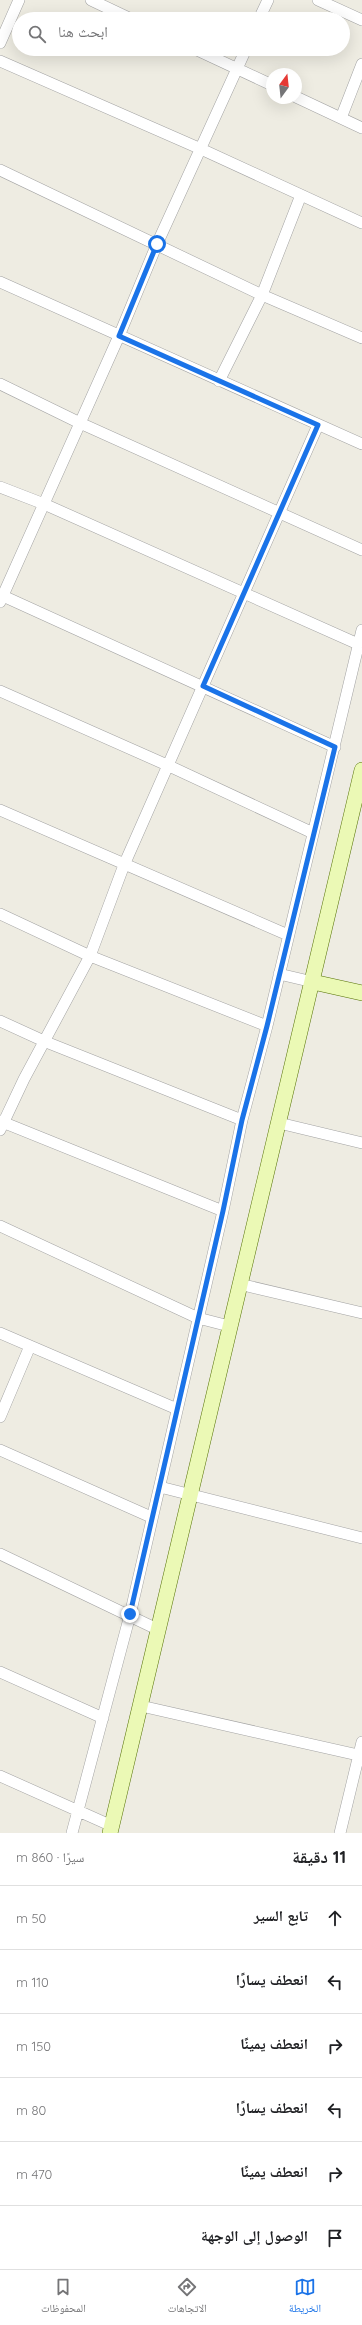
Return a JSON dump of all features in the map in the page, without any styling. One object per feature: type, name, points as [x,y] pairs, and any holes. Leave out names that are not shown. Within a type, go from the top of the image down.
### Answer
[{"type":"street","points":[[14,12],[19,0]]},
{"type":"street","points":[[91,0],[116,12]]},
{"type":"street","points":[[262,12],[268,0]]},
{"type":"street","points":[[318,0],[344,12]]},
{"type":"street","points":[[350,15],[362,20]]},
{"type":"street","points":[[0,43],[12,16]]},
{"type":"street","points":[[210,56],[266,82]]},
{"type":"street","points":[[243,56],[157,244],[119,336],[1,599],[203,686],[335,747]]},
{"type":"street","points":[[0,61],[201,149],[362,223]]},
{"type":"street","points":[[341,118],[362,64]]},
{"type":"street","points":[[302,100],[362,128]]},
{"type":"street","points":[[0,170],[262,295],[362,338]]},
{"type":"street","points":[[219,381],[262,295],[301,196]]},
{"type":"street","points":[[0,282],[362,444]]},
{"type":"street","points":[[0,384],[80,423],[362,550]]},
{"type":"street","points":[[223,1211],[1,1125],[90,956],[124,864],[318,425]]},
{"type":"street","points":[[0,487],[44,504],[358,644]]},
{"type":"street","points":[[72,1833],[130,1614],[151,1517],[160,1487],[223,1211],[242,1120],[267,1026],[362,630]]},
{"type":"street","points":[[0,691],[167,765],[313,833]]},
{"type":"street","points":[[0,1776],[78,1810],[111,1830],[159,1630],[189,1494],[362,770]]},
{"type":"street","points":[[0,810],[288,935]]},
{"type":"street","points":[[0,914],[90,956],[267,1026]]},
{"type":"street","points":[[279,974],[362,993]]},
{"type":"street","points":[[0,1021],[46,1042],[242,1120]]},
{"type":"street","points":[[278,1123],[362,1143]]},
{"type":"street","points":[[0,1226],[198,1318],[229,1326]]},
{"type":"street","points":[[239,1284],[362,1313]]},
{"type":"street","points":[[0,1333],[177,1409]]},
{"type":"street","points":[[0,1417],[30,1346]]},
{"type":"street","points":[[0,1450],[151,1517]]},
{"type":"street","points":[[160,1487],[362,1538]]},
{"type":"street","points":[[0,1554],[130,1614],[159,1630]]},
{"type":"street","points":[[0,1672],[103,1718]]},
{"type":"street","points":[[141,1706],[360,1755]]},
{"type":"street","points":[[340,1833],[362,1742]]},
{"type":"route","points":[[130,1614],[151,1517],[160,1487],[223,1211],[242,1120],[267,1026],[335,747],[203,686],[318,425],[119,336],[157,244]]}]
